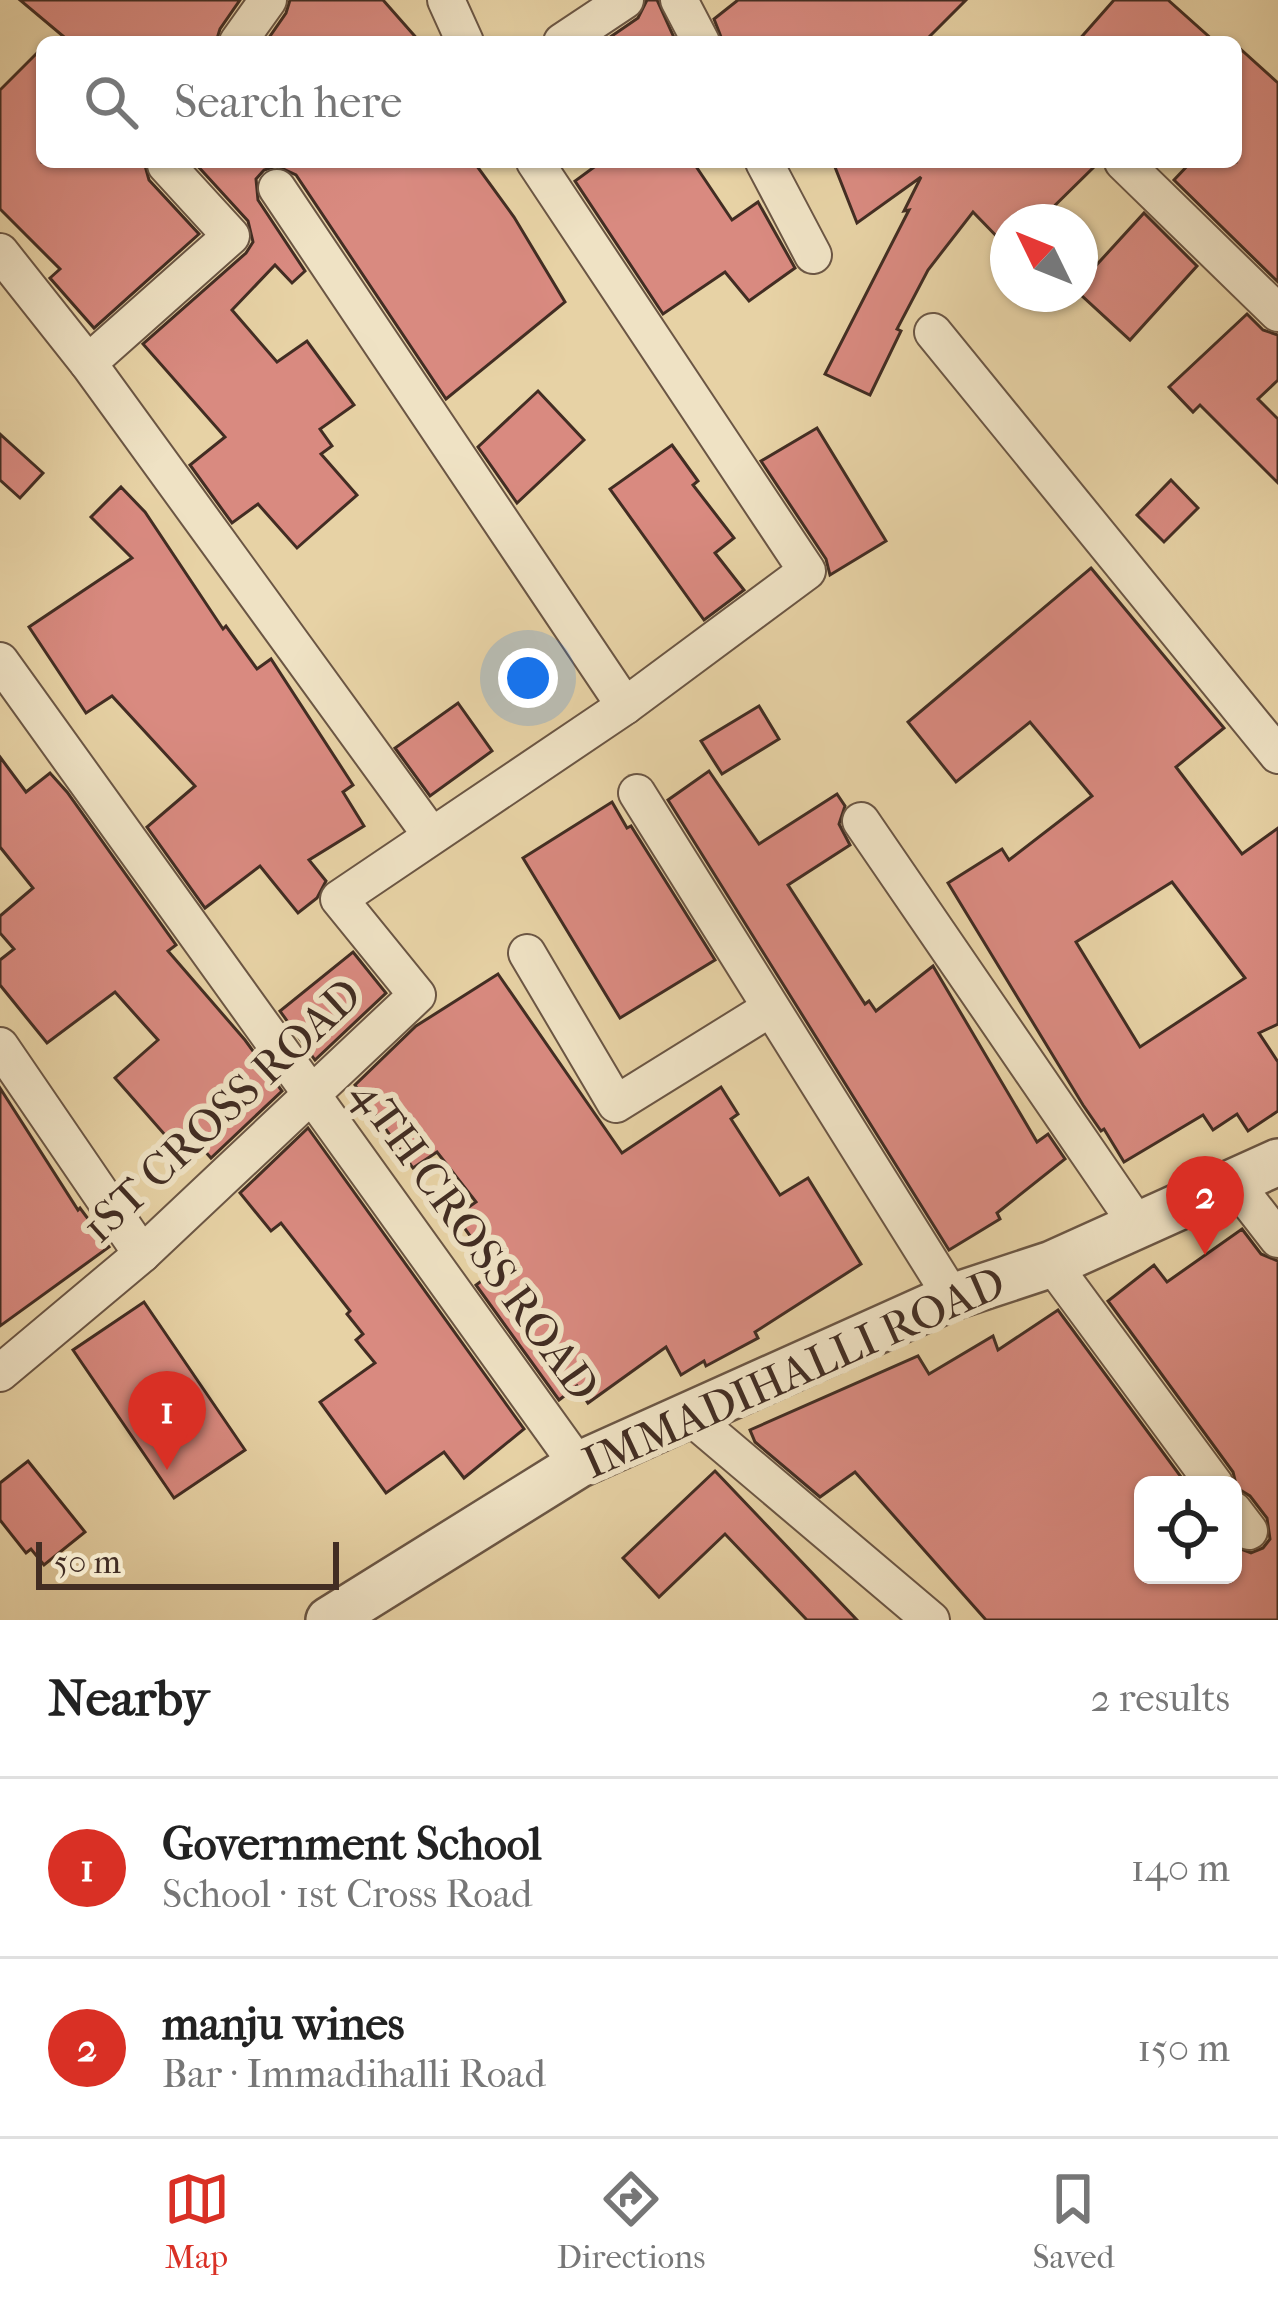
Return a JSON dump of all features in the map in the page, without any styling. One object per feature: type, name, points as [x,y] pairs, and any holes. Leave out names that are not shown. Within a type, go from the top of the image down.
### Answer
[{"type":"street","points":[[242,36],[268,0]]},
{"type":"street","points":[[446,0],[462,36]]},
{"type":"street","points":[[571,36],[626,0]]},
{"type":"street","points":[[679,0],[698,36]]},
{"type":"street","points":[[88,363],[231,236],[169,168]]},
{"type":"street","name":"1ST CROSS ROAD","points":[[0,1373],[142,1254],[418,995],[339,899],[625,706],[807,571],[539,168]]},
{"type":"street","points":[[767,168],[813,255]]},
{"type":"street","points":[[1130,168],[1278,313]]},
{"type":"street","points":[[278,188],[625,706]]},
{"type":"street","points":[[0,252],[88,363],[431,835]]},
{"type":"street","points":[[933,332],[1278,754]]},
{"type":"street","name":"4TH CROSS ROAD","points":[[0,662],[578,1465]]},
{"type":"street","points":[[637,793],[952,1297]]},
{"type":"street","points":[[861,820],[1138,1227]]},
{"type":"street","points":[[527,953],[616,1104],[769,1009]]},
{"type":"street","points":[[0,1046],[142,1254]]},
{"type":"street","name":"IMMADIHALLI ROAD","points":[[329,1620],[578,1465],[952,1297],[1052,1264],[1278,1162]]},
{"type":"street","points":[[1234,1181],[1278,1239]]},
{"type":"street","points":[[1052,1264],[1208,1476]]},
{"type":"street","points":[[690,1416],[932,1620]]},
{"type":"building","points":[[20,0],[240,0],[218,36],[63,36]]},
{"type":"building","points":[[290,0],[383,0],[415,36],[270,36]]},
{"type":"building","points":[[647,0],[657,0],[673,36],[612,36],[638,18]]},
{"type":"building","points":[[738,0],[966,0],[930,36],[721,36],[714,19]]},
{"type":"building","points":[[1114,0],[1168,0],[1208,36],[1082,36]]},
{"type":"building","points":[[1242,50],[1278,83],[1278,282],[1174,180],[1185,168],[1242,168]]},
{"type":"building","points":[[36,54],[36,168],[146,168],[149,180],[199,234],[94,328],[50,278],[60,269],[0,209],[0,90]]},
{"type":"building","points":[[199,168],[270,168],[256,179],[258,200],[305,271],[292,283],[275,265],[232,310],[277,362],[307,341],[354,405],[320,429],[332,446],[321,454],[357,495],[297,548],[258,504],[232,523],[190,465],[225,437],[143,344],[246,253],[253,242],[248,221]]},
{"type":"building","points":[[281,168],[478,168],[565,302],[446,399],[296,175]]},
{"type":"building","points":[[593,168],[697,168],[732,220],[758,202],[795,268],[749,301],[725,272],[663,314],[575,181]]},
{"type":"building","points":[[835,168],[1093,168],[1056,204],[990,204],[990,229],[973,212],[928,270],[870,395],[825,374],[909,210],[904,211],[921,177],[857,223]]},
{"type":"building","points":[[1144,213],[1197,266],[1130,340],[1098,311],[1098,263]]},
{"type":"building","points":[[1247,314],[1263,330],[1278,335],[1278,380],[1258,399],[1278,419],[1278,483],[1200,405],[1193,412],[1169,387]]},
{"type":"building","points":[[538,391],[584,440],[517,503],[478,447]]},
{"type":"building","points":[[817,428],[886,541],[830,575],[826,559],[761,461]]},
{"type":"building","points":[[0,434],[43,473],[20,498],[0,480]]},
{"type":"building","points":[[672,445],[698,481],[693,485],[734,538],[715,553],[744,590],[704,620],[610,489]]},
{"type":"building","points":[[1171,480],[1198,508],[1164,542],[1137,515]]},
{"type":"building","points":[[121,487],[145,512],[223,629],[226,626],[257,669],[271,659],[353,785],[343,792],[364,826],[309,860],[326,881],[317,898],[298,913],[260,866],[205,908],[147,827],[195,786],[112,696],[86,713],[29,627],[132,558],[91,517]]},
{"type":"building","points":[[1091,568],[1224,728],[1176,767],[1242,854],[1278,828],[1278,1024],[1259,1033],[1278,1062],[1278,1111],[1248,1131],[1237,1114],[1213,1130],[1203,1115],[1124,1162],[1083,1105],[948,883],[1002,849],[1009,860],[1092,796],[1030,722],[956,782],[908,722]],"holes":[[[1172,882],[1245,978],[1140,1047],[1076,942]]]},
{"type":"building","points":[[458,703],[492,751],[430,796],[395,748]]},
{"type":"building","points":[[759,706],[779,739],[722,774],[701,741]]},
{"type":"building","points":[[0,757],[26,792],[50,773],[67,792],[176,945],[168,951],[282,1091],[211,1158],[203,1149],[187,1160],[115,1078],[158,1040],[115,992],[47,1043],[0,985],[0,960],[14,949],[0,933],[0,916],[33,888],[0,847]]},
{"type":"building","points":[[709,771],[759,844],[837,794],[845,806],[839,824],[850,845],[788,885],[865,1004],[869,1001],[876,1011],[933,966],[1037,1142],[1048,1134],[1065,1159],[997,1213],[1000,1219],[949,1250],[668,800]]},
{"type":"building","points":[[612,802],[715,960],[620,1018],[523,858]]},
{"type":"building","points":[[353,952],[386,993],[315,1060],[280,1011]]},
{"type":"building","points":[[498,974],[622,1153],[721,1087],[738,1114],[731,1119],[780,1195],[808,1178],[861,1264],[755,1332],[758,1338],[706,1366],[704,1361],[681,1375],[666,1347],[588,1403],[577,1386],[559,1400],[476,1285],[495,1271],[456,1216],[476,1202],[437,1152],[413,1168],[355,1085],[416,1026]]},
{"type":"building","points":[[0,1088],[78,1210],[109,1247],[0,1326]]},
{"type":"building","points":[[308,1128],[524,1429],[464,1478],[444,1452],[386,1493],[320,1402],[375,1363],[356,1340],[363,1334],[347,1314],[350,1311],[281,1223],[271,1231],[240,1193]]},
{"type":"building","points":[[1242,1229],[1261,1254],[1278,1261],[1278,1620],[986,1620],[855,1472],[820,1497],[755,1442],[750,1430],[918,1356],[929,1374],[993,1336],[998,1350],[1058,1310],[1180,1476],[1134,1476],[1134,1584],[1242,1584],[1242,1550],[1251,1553],[1263,1548],[1270,1539],[1267,1518],[1242,1491],[1242,1476],[1234,1476],[1108,1301],[1154,1265],[1167,1282]]},
{"type":"building","points":[[144,1302],[245,1450],[174,1498],[73,1350]]},
{"type":"building","points":[[28,1461],[85,1532],[44,1565],[31,1549],[26,1553],[0,1520],[0,1483]]},
{"type":"building","points":[[715,1471],[857,1620],[807,1620],[725,1534],[659,1597],[623,1558]]},
{"type":"place","name":"manju wines","points":[[1205,1255]]},
{"type":"place","name":"Government School","points":[[167,1470]]}]
